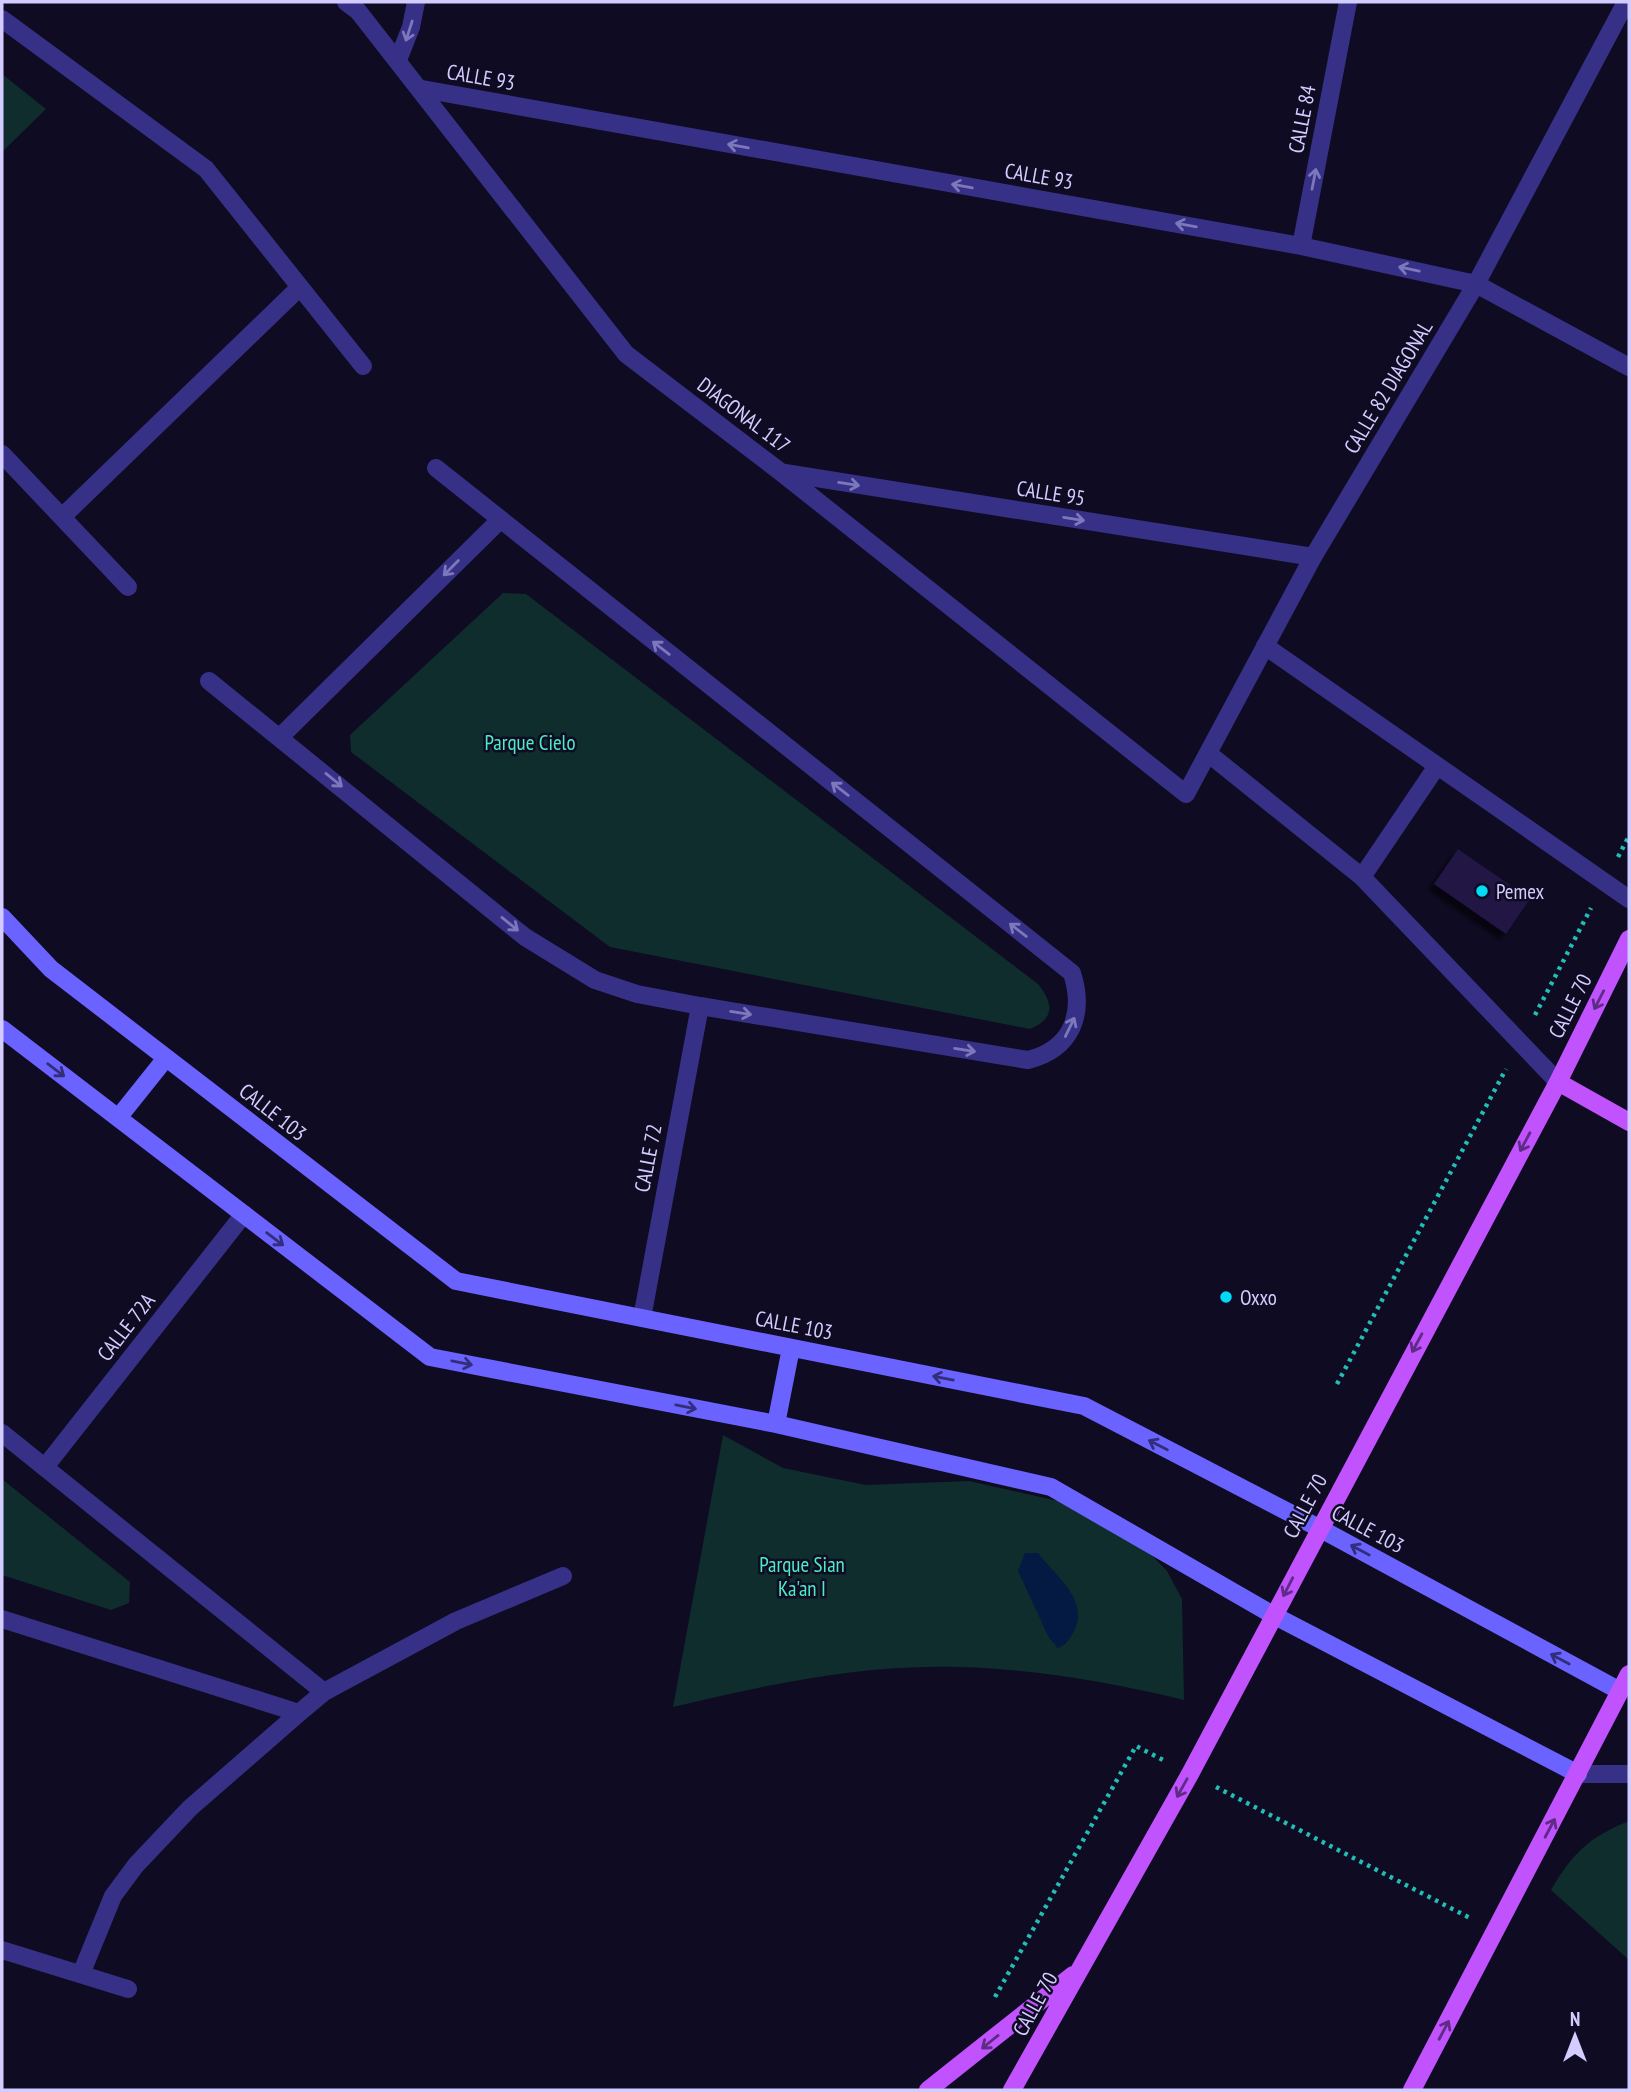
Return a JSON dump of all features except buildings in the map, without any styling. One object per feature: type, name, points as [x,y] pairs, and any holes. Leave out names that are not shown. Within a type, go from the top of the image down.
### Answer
[{"type":"main road","name":"CALLE 103","points":[[2,917],[51,969],[456,1282],[1084,1406],[1319,1528],[1625,1697]]},
{"type":"main road","name":"CALLE 70","points":[[1013,2090],[1190,1774],[1558,1082],[1629,939]]},
{"type":"main road","points":[[2,1029],[430,1357],[776,1424],[1051,1487],[1273,1615],[1578,1774]]},
{"type":"main road","points":[[118,1118],[166,1058]]},
{"type":"main road","points":[[1558,1082],[1629,1122]]},
{"type":"main road","points":[[776,1424],[791,1348]]},
{"type":"main road","points":[[1412,2090],[1578,1774],[1625,1697],[1629,1674]]},
{"type":"main road","points":[[928,2090],[1081,1968]]},
{"type":"street","name":"DIAGONAL 117","points":[[346,2],[358,11],[422,89],[626,354],[782,473],[1186,794]]},
{"type":"street","points":[[398,60],[411,27],[416,2]]},
{"type":"street","name":"CALLE 84","points":[[1301,246],[1348,2]]},
{"type":"street","name":"CALLE 82 DIAGONAL","points":[[1186,794],[1313,557],[1476,284],[1626,2]]},
{"type":"street","points":[[2,19],[206,169],[363,366]]},
{"type":"street","name":"CALLE 93","points":[[422,89],[1301,246],[1476,284],[1629,366]]},
{"type":"street","points":[[62,517],[300,286]]},
{"type":"street","points":[[2,454],[128,587]]},
{"type":"street","points":[[209,681],[281,736],[525,937],[595,980],[637,994],[700,1006],[1028,1060],[1048,1055],[1062,1043],[1072,1027],[1077,1009],[1077,990],[1072,973],[436,468]]},
{"type":"street","name":"CALLE 95","points":[[782,473],[1313,557]]},
{"type":"street","points":[[281,736],[500,520]]},
{"type":"street","points":[[1265,646],[1629,898]]},
{"type":"street","points":[[1209,754],[1362,877],[1558,1082]]},
{"type":"street","points":[[1362,877],[1437,766]]},
{"type":"street","name":"CALLE 72","points":[[642,1318],[700,1006]]},
{"type":"street","name":"CALLE 72A","points":[[44,1467],[244,1214]]},
{"type":"street","points":[[2,1433],[324,1692]]},
{"type":"street","points":[[81,1974],[113,1896],[136,1865],[190,1808],[324,1692],[456,1621],[563,1576]]},
{"type":"street","points":[[2,1619],[299,1713]]},
{"type":"street","points":[[1578,1774],[1629,1774]]},
{"type":"street","points":[[2,1950],[128,1989]]},
{"type":"path","points":[[1337,1384],[1629,836]]},
{"type":"path","points":[[993,1999],[1136,1746],[1496,1931]]},
{"type":"green space","points":[[2,74],[46,109],[2,152]]},
{"type":"green space","name":"Parque Cielo","points":[[503,593],[526,594],[1038,984],[1049,1004],[1048,1015],[1030,1029],[610,947],[351,752],[350,735]]},
{"type":"green space","name":"Parque Sian Ka'an I","points":[[723,1435],[783,1468],[866,1485],[969,1481],[1058,1501],[1138,1541],[1167,1571],[1182,1599],[1184,1700],[1100,1682],[1043,1674],[986,1668],[922,1667],[814,1678],[673,1707]]},
{"type":"green space","points":[[2,1479],[130,1582],[129,1603],[111,1610],[2,1575]]},
{"type":"green space","points":[[1629,1821],[1629,1960],[1551,1890],[1566,1866],[1592,1840]]},
{"type":"water","points":[[1025,1553],[1038,1553],[1069,1589],[1078,1610],[1078,1621],[1073,1633],[1063,1646],[1058,1648],[1049,1638],[1018,1571]]},
{"type":"place","name":"Pemex","points":[[1482,891]]},
{"type":"place","name":"Oxxo","points":[[1226,1297]]}]
